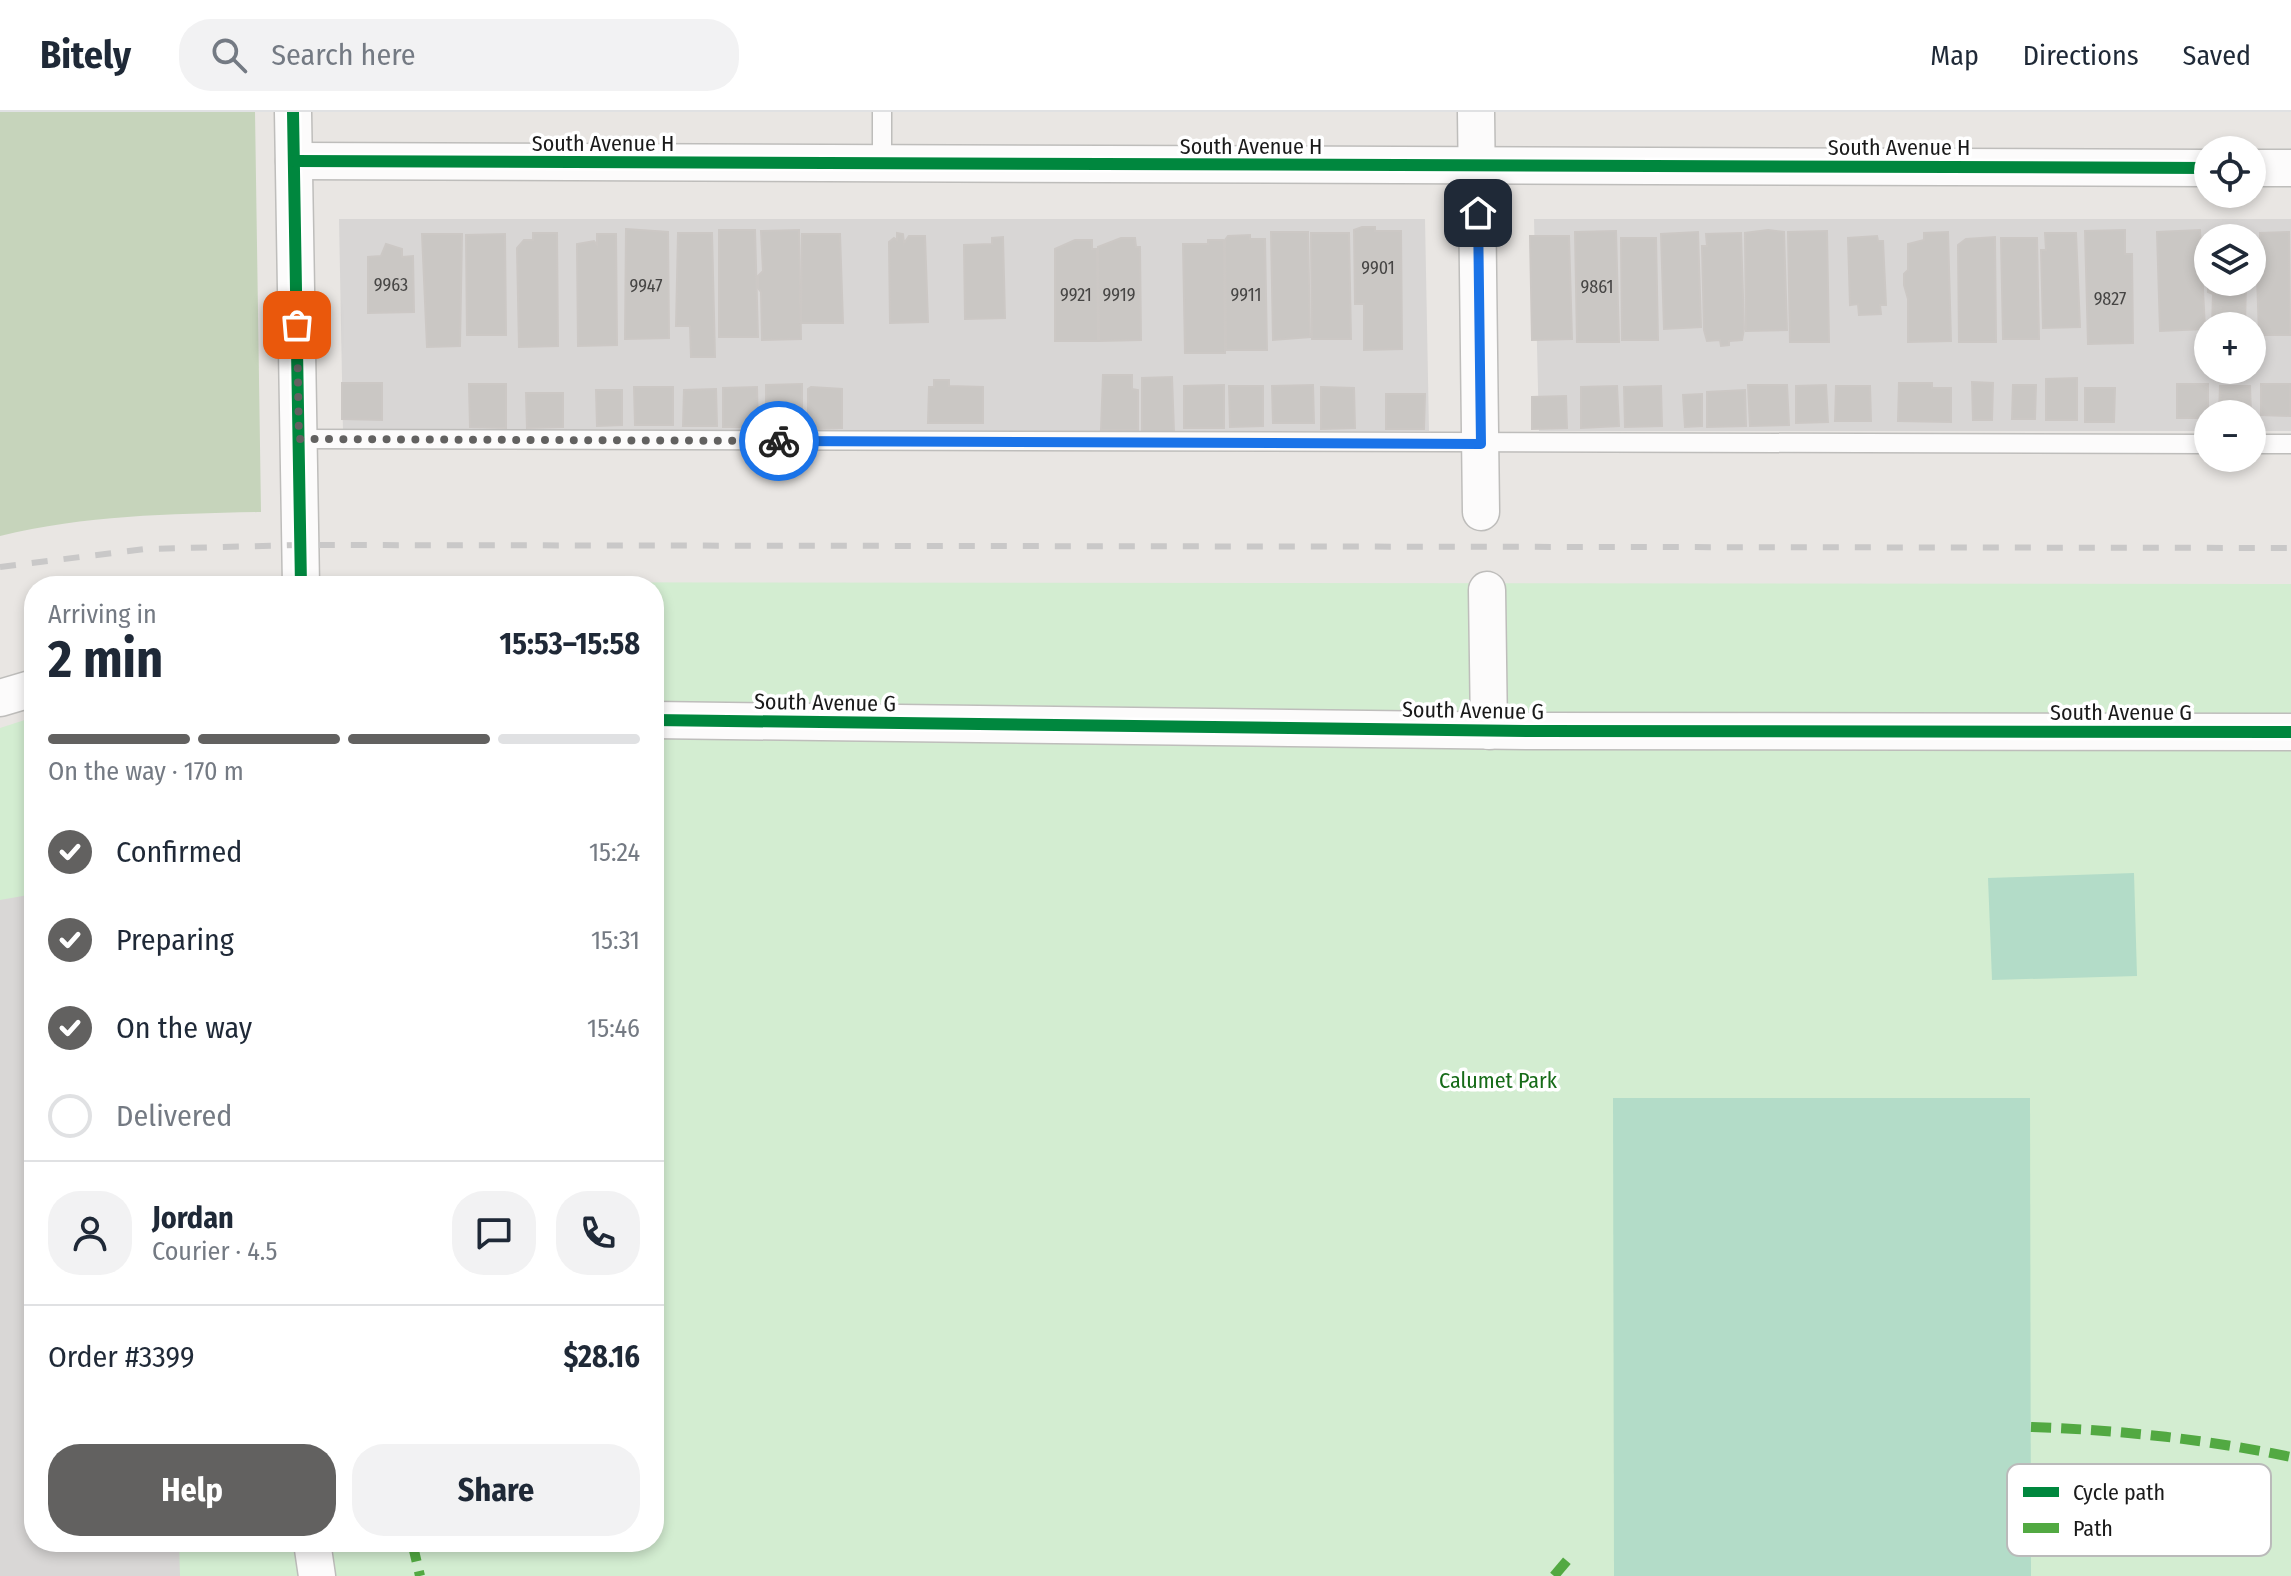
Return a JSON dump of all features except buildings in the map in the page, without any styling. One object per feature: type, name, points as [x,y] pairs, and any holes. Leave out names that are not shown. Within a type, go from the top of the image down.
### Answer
[{"type":"street","points":[[293,112],[301,576]]},
{"type":"street","points":[[1476,112],[1481,512]]},
{"type":"street","name":"South Avenue H","points":[[294,161],[882,166],[2194,168]]},
{"type":"street","points":[[2266,168],[2291,168]]},
{"type":"street","points":[[1487,590],[1489,731]]},
{"type":"street","points":[[0,698],[24,691]]},
{"type":"street","name":"South Avenue G","points":[[664,720],[1489,731],[2291,732]]},
{"type":"lane","points":[[882,112],[882,166]]},
{"type":"lane","points":[[299,439],[2194,444]]},
{"type":"lane","points":[[2266,444],[2291,444]]},
{"type":"shaded area","points":[[339,219],[1425,219],[1429,431],[343,431]]},
{"type":"shaded area","points":[[1534,219],[2291,219],[2291,431],[2266,431],[2266,400],[2194,400],[2194,431],[1539,431]]},
{"type":"shaded area","points":[[24,896],[24,1552],[179,1552],[180,1576],[0,1576],[0,900]]},
{"type":"green space","points":[[0,112],[255,112],[261,512],[97,520],[0,536]]},
{"type":"green space","name":"Calumet Park","points":[[664,582],[2291,584],[2291,1576],[0,1576],[0,728],[24,720],[24,1552],[664,1552]]},
{"type":"green space","points":[[2134,873],[2137,976],[1992,980],[1988,878]]},
{"type":"green space","points":[[1613,1098],[2030,1098],[2031,1464],[2007,1464],[2007,1556],[2031,1556],[2031,1576],[1614,1576]]},
{"type":"railway","points":[[0,567],[145,549],[300,545],[2291,548]]},
{"type":"marked path","points":[[2031,1427],[2162,1436],[2291,1457]]},
{"type":"marked path","points":[[414,1552],[420,1576]]},
{"type":"marked path","points":[[1554,1576],[1570,1557]]},
{"type":"cycle path","points":[[293,112],[301,576]]},
{"type":"cycle path","points":[[294,161],[2194,168]]},
{"type":"cycle path","points":[[664,720],[1532,731],[2291,732]]},
{"type":"way so far","points":[[297,325],[299,439],[779,441]]},
{"type":"route","points":[[779,441],[1481,444],[1478,213]]}]
